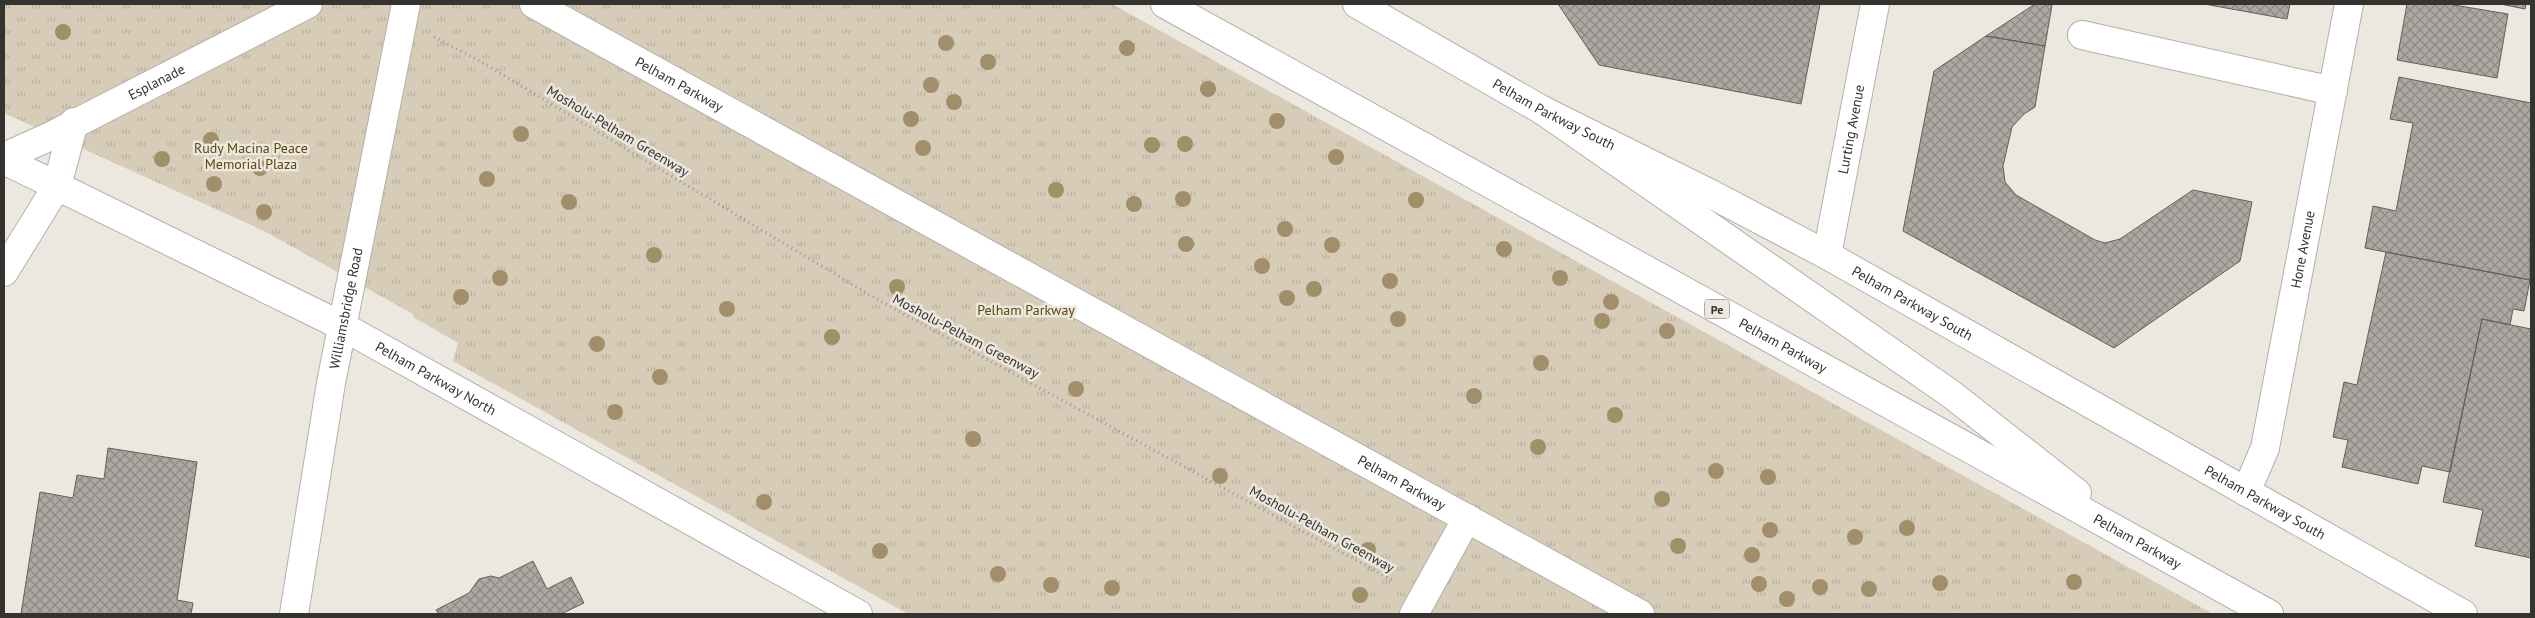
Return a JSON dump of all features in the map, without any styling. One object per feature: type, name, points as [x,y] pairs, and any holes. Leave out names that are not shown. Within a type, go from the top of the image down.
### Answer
[{"type":"main road","name":"Esplanade","points":[[4,158],[51,136],[74,122],[308,4]]},
{"type":"main road","name":"Williamsbridge Road","points":[[294,614],[342,326],[406,4]]},
{"type":"main road","name":"Pelham Parkway","points":[[534,4],[1640,614]]},
{"type":"main road","name":"Pelham Parkway","points":[[1165,4],[2269,614]]},
{"type":"main road","name":"Pelham Parkway South","points":[[1357,4],[1395,14],[1542,110],[1711,194],[1827,255],[2464,614]]},
{"type":"main road","name":"Lurting Avenue","points":[[1827,255],[1875,4]]},
{"type":"main road","name":"Hone Avenue","points":[[2246,492],[2265,448],[2349,4]]},
{"type":"main road","points":[[2082,35],[2333,91]]},
{"type":"main road","points":[[1542,110],[1951,394],[2143,545]]},
{"type":"main road","points":[[4,272],[57,186],[74,122]]},
{"type":"main road","name":"Pelham Parkway North","points":[[4,158],[342,326],[858,614]]},
{"type":"main road","points":[[1418,606],[1467,518]]},
{"type":"path","name":"Mosholu-Pelham Greenway","points":[[478,60],[880,301],[1418,606]]},
{"type":"green space","name":"Pelham Parkway","points":[[4,4],[1112,4],[2213,614],[908,614],[453,361],[458,343],[413,317],[413,314],[264,231],[4,113]]},
{"type":"building","points":[[1558,4],[1820,4],[1801,104],[1599,65]]},
{"type":"building","points":[[2035,4],[2052,5],[2045,46],[1986,36]]},
{"type":"building","points":[[2204,4],[2290,4],[2287,19]]},
{"type":"building","points":[[2407,4],[2448,4],[2508,14],[2497,78],[2397,60]]},
{"type":"building","points":[[2500,4],[2526,4],[2525,9]]},
{"type":"building","points":[[1986,36],[2045,46],[2035,107],[2024,114],[2012,127],[2003,166],[2005,182],[2016,195],[2095,240],[2105,243],[2120,239],[2193,190],[2252,202],[2240,261],[2114,348],[1903,231],[1934,71]]},
{"type":"building","points":[[2399,77],[2531,103],[2530,280],[2365,248],[2373,206],[2396,211],[2413,123],[2390,119]]},
{"type":"building","points":[[2386,252],[2530,280],[2524,311],[2513,309],[2510,325],[2482,319],[2450,472],[2422,466],[2418,484],[2342,467],[2348,440],[2333,437],[2344,382],[2357,385]]},
{"type":"building","points":[[2482,319],[2531,329],[2531,558],[2475,546],[2483,510],[2443,502]]},
{"type":"building","points":[[108,448],[197,462],[177,600],[193,603],[191,614],[21,614],[40,492],[73,498],[77,475],[104,479]]},
{"type":"building","points":[[533,561],[547,589],[571,577],[584,603],[561,614],[439,614],[436,610],[469,593],[479,579],[491,576],[499,578]]},
{"type":"park label","name":"Rudy Macina Peace Memorial Plaza","points":[[251,156]]}]
